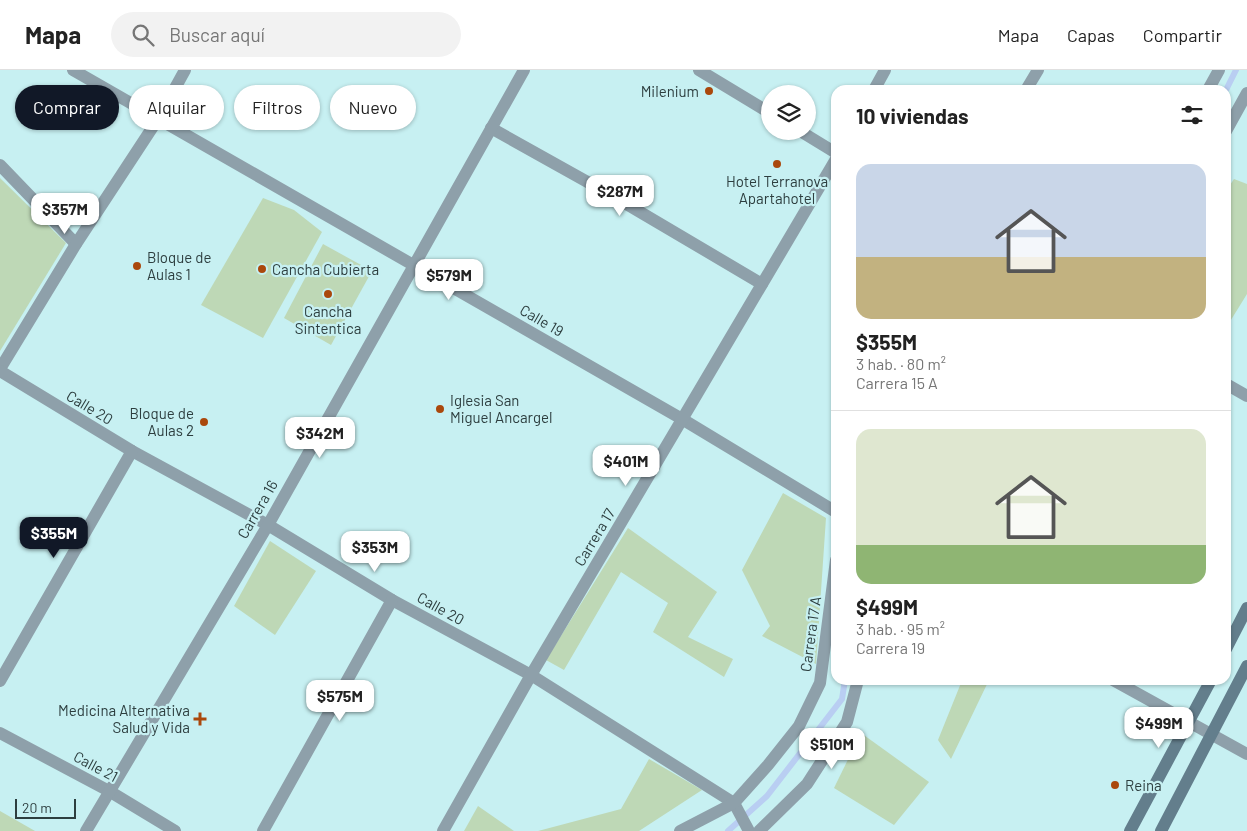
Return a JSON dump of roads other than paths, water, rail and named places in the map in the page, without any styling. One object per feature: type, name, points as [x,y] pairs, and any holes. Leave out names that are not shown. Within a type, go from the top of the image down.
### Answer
[{"type":"main road","points":[[1231,639],[1247,608]]},
{"type":"main road","points":[[1161,831],[1247,666]]},
{"type":"main road","points":[[1130,831],[1208,685]]},
{"type":"street","name":"Calle 19","points":[[74,70],[129,102]]},
{"type":"street","points":[[177,85],[185,70]]},
{"type":"street","name":"Carrera 16","points":[[86,831],[268,525],[524,70]]},
{"type":"street","points":[[698,70],[761,108]]},
{"type":"street","points":[[876,85],[884,70]]},
{"type":"street","points":[[1029,85],[1038,70]]},
{"type":"street","points":[[1211,85],[1219,70]]},
{"type":"street","points":[[1231,122],[1247,93]]},
{"type":"street","points":[[491,128],[762,284]]},
{"type":"street","points":[[0,370],[76,244],[151,130]]},
{"type":"street","name":"Calle 19","points":[[177,130],[682,419],[831,509]]},
{"type":"street","points":[[815,140],[831,150]]},
{"type":"street","points":[[0,166],[76,244]]},
{"type":"street","name":"Carrera 17","points":[[443,831],[530,676],[831,167]]},
{"type":"street","name":"Calle 20","points":[[0,370],[132,451],[268,525],[392,600],[530,676],[735,806]]},
{"type":"street","points":[[1231,387],[1247,396]]},
{"type":"street","points":[[0,681],[132,451]]},
{"type":"street","name":"Carrera 17 A","points":[[680,831],[735,806],[799,726],[820,683],[831,598]]},
{"type":"street","points":[[264,831],[392,600]]},
{"type":"street","points":[[735,806],[752,830],[807,784],[847,722],[857,685]]},
{"type":"street","points":[[1121,685],[1247,754]]},
{"type":"street","name":"Calle 21","points":[[0,733],[109,790],[175,831]]},
{"type":"waterway","points":[[1228,85],[1236,70]]},
{"type":"waterway","points":[[728,831],[767,796],[842,699],[844,685]]},
{"type":"place","name":"Milenium","points":[[709,91]]},
{"type":"place","name":"Hotel Terranova Apartahotel","points":[[777,164]]},
{"type":"place","name":"Bloque de Aulas 1","points":[[137,266]]},
{"type":"place","name":"Cancha Cubierta","points":[[262,269]]},
{"type":"place","name":"Cancha Sintentica","points":[[328,294]]},
{"type":"place","name":"Iglesia San Miguel Ancargel","points":[[440,409]]},
{"type":"place","name":"Bloque de Aulas 2","points":[[204,422]]},
{"type":"place","name":"Medicina Alternativa Salud y Vida","points":[[200,719]]},
{"type":"place","name":"Reina","points":[[1115,785]]}]
